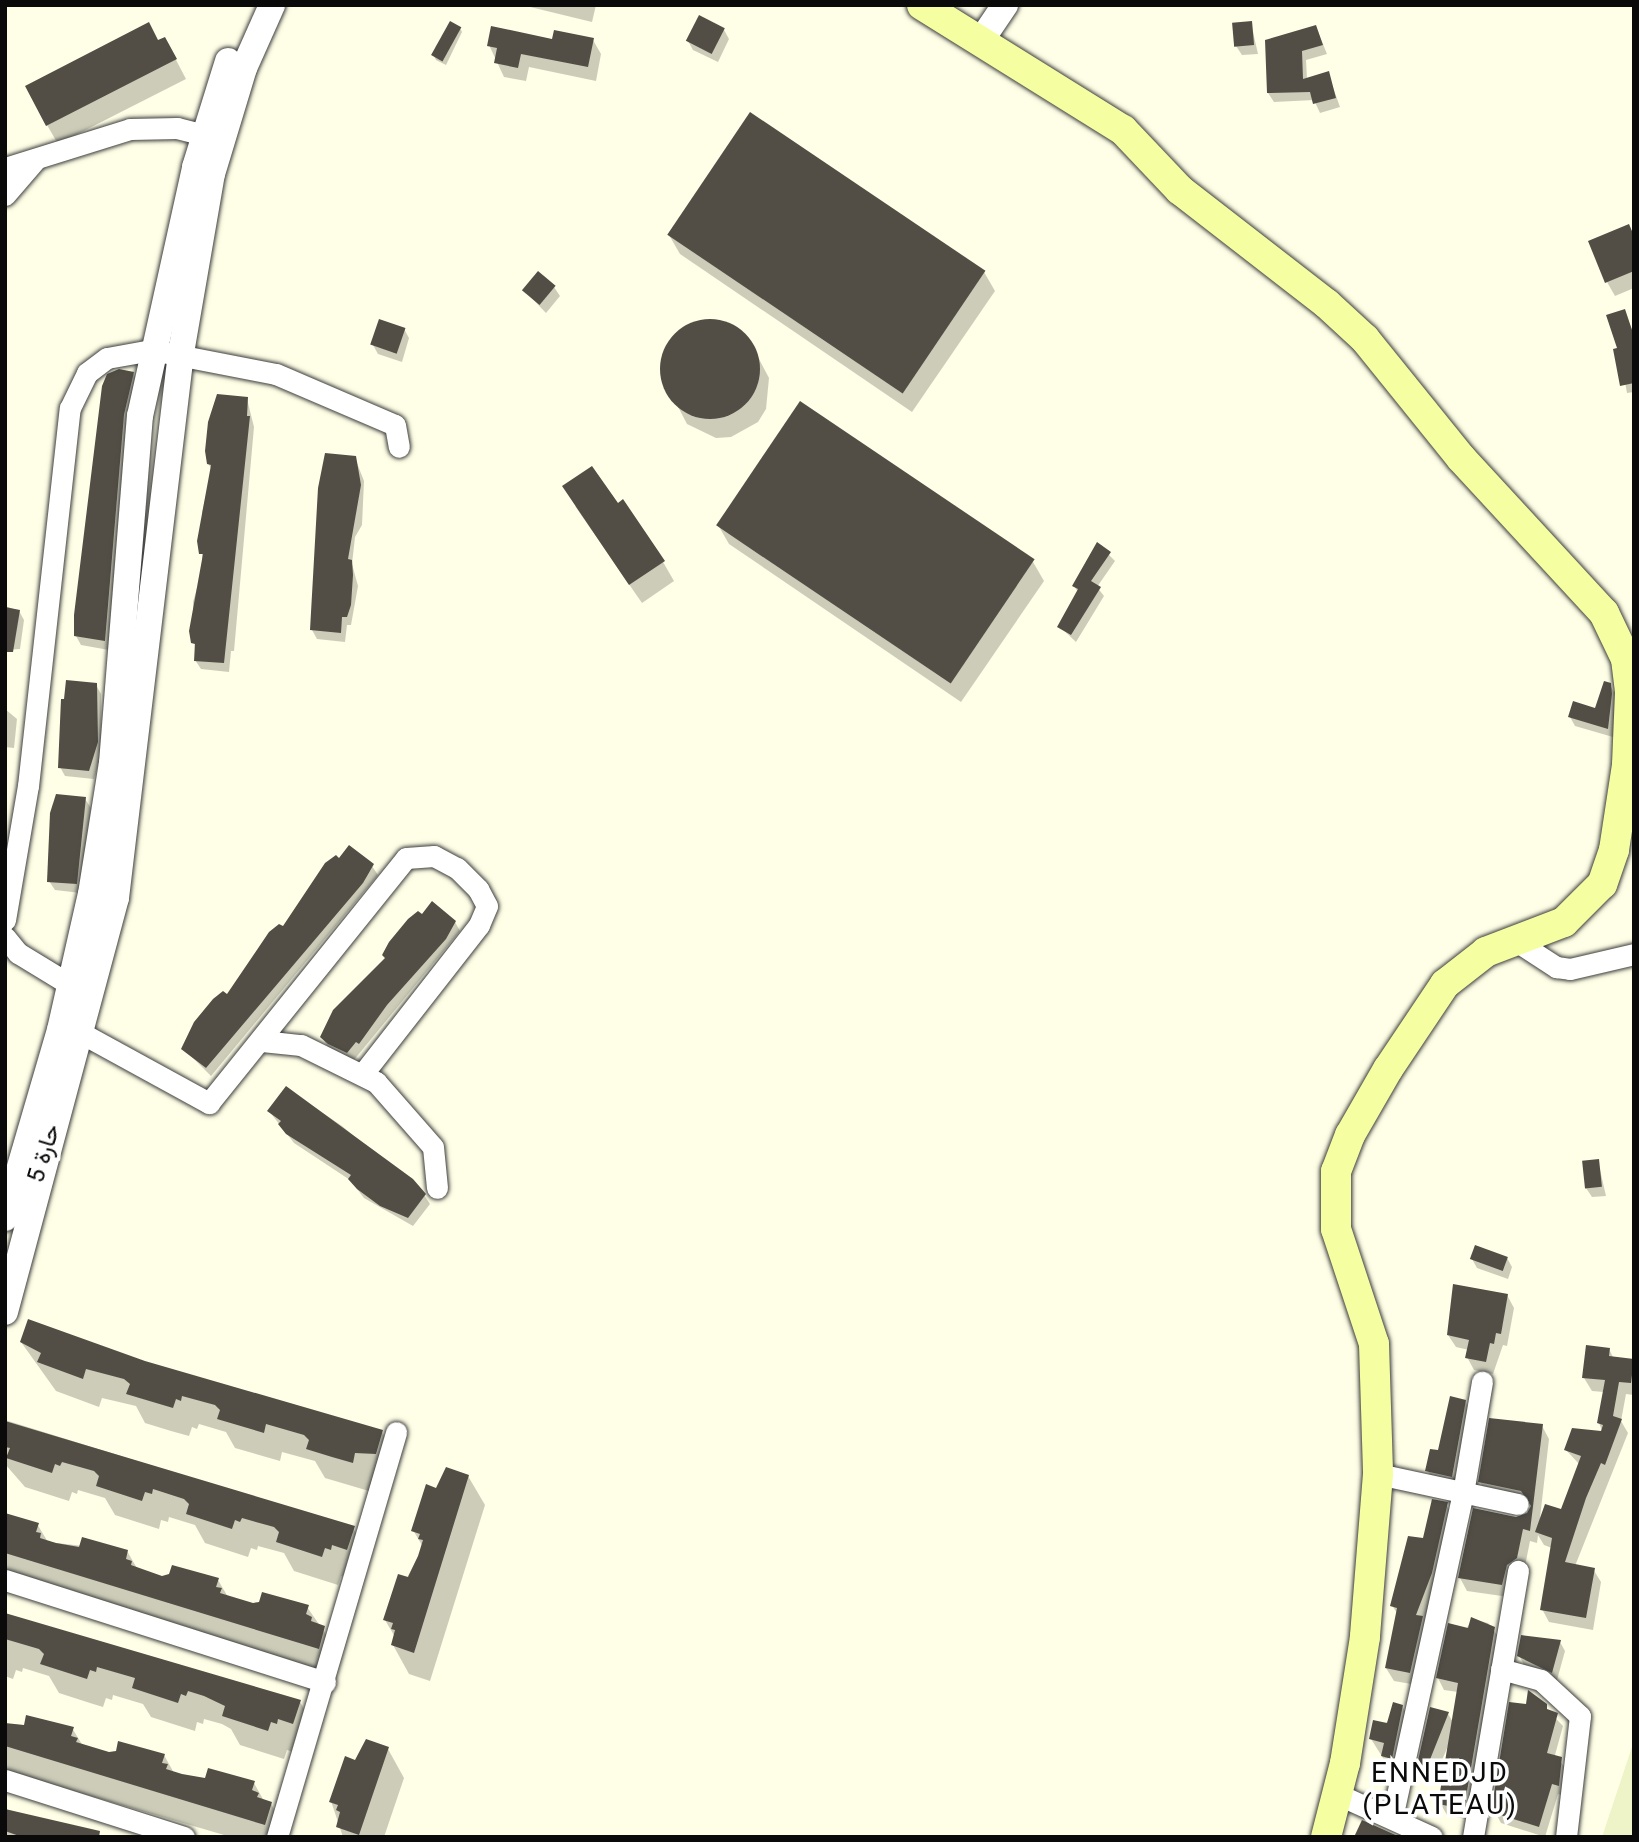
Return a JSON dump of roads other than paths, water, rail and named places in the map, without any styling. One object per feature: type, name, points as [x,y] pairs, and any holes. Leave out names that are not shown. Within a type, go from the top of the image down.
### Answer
[{"type":"main road","points":[[922,5],[1124,130],[1180,190],[1327,304],[1365,339],[1461,458],[1613,627],[1626,659],[1630,693],[1627,765],[1609,867],[1578,911],[1548,930],[1471,960],[1445,984],[1388,1069],[1350,1135],[1336,1171],[1336,1229],[1374,1344],[1378,1474],[1365,1637],[1337,1794],[1326,1837]]},
{"type":"street","points":[[980,42],[1005,5]]},
{"type":"street","points":[[82,992],[111,763],[137,438],[152,350],[236,66],[265,6]]},
{"type":"street","points":[[5,168],[130,129],[165,127],[213,137]]},
{"type":"street","points":[[82,992],[127,832],[181,353],[212,174],[213,137]]},
{"type":"street","points":[[5,195],[35,160]]},
{"type":"street","points":[[5,920],[28,786],[71,408],[87,373],[107,358],[152,350],[181,353],[276,374],[395,425],[398,447]]},
{"type":"street","points":[[83,1034],[209,1103],[262,1041],[406,858],[434,856],[457,868],[478,889],[487,906],[479,925],[362,1075]]},
{"type":"street","points":[[5,937],[18,953],[82,992]]},
{"type":"street","points":[[1516,941],[1556,967],[1570,969],[1634,954]]},
{"type":"street","name":"حارة 5","points":[[8,1289],[83,1034],[82,992]]},
{"type":"street","name":"حارة 5","points":[[5,1218],[82,992]]},
{"type":"street","points":[[262,1041],[293,1042],[362,1075],[388,1093],[433,1147],[437,1188]]},
{"type":"street","points":[[1392,1818],[1463,1493],[1482,1382]]},
{"type":"street","points":[[277,1837],[325,1682],[396,1432]]},
{"type":"street","points":[[1378,1474],[1518,1504]]},
{"type":"street","points":[[1473,1837],[1518,1571]]},
{"type":"street","points":[[5,1580],[325,1682]]},
{"type":"street","points":[[1501,1669],[1541,1679],[1580,1716],[1566,1837]]},
{"type":"street","points":[[5,1780],[184,1837]]},
{"type":"street","points":[[1337,1794],[1432,1837]]},
{"type":"district","name":"ENNEDJD (PLATEAU)","points":[[1440,1791]]}]
